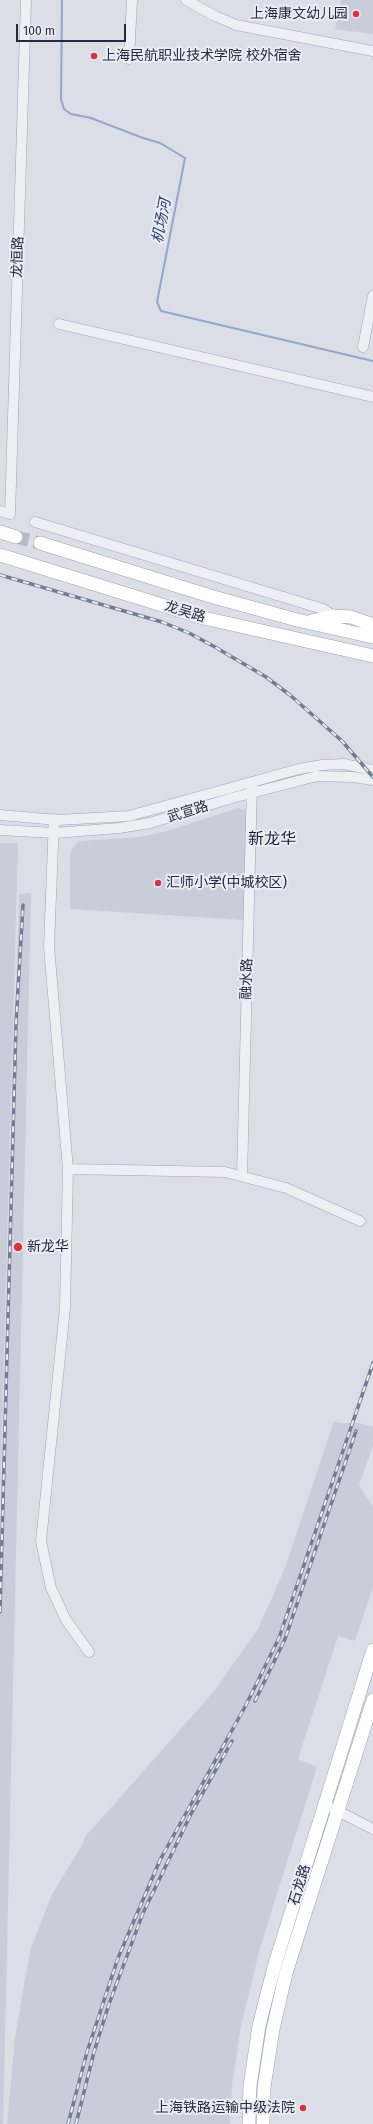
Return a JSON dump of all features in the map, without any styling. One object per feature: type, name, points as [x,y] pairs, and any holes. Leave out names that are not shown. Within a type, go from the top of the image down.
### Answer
[{"type":"main road","points":[[0,532],[16,537]]},
{"type":"main road","name":"龙吴路","points":[[40,543],[210,596],[306,622],[373,637]]},
{"type":"main road","name":"龙吴路","points":[[0,555],[204,618],[373,656]]},
{"type":"main road","points":[[306,622],[334,616],[351,616],[373,625]]},
{"type":"main road","name":"石龙路","points":[[249,2124],[250,2086],[259,2026],[274,1967],[373,1650]]},
{"type":"main road","name":"石龙路","points":[[263,2124],[264,2087],[272,2030],[286,1973],[372,1706]]},
{"type":"street","name":"龙恒路","points":[[5,513],[26,0]]},
{"type":"street","points":[[129,59],[132,0]]},
{"type":"street","points":[[186,0],[215,16],[242,26],[373,51]]},
{"type":"street","points":[[362,348],[373,296]]},
{"type":"street","points":[[59,324],[373,397]]},
{"type":"street","points":[[35,522],[323,609],[334,616]]},
{"type":"street","points":[[0,815],[54,819],[129,816],[252,787],[322,764],[344,764],[373,770]]},
{"type":"street","name":"武宣路","points":[[0,830],[55,833],[150,823],[252,787],[317,776],[353,777],[373,780]]},
{"type":"street","name":"融水路","points":[[242,1176],[252,787]]},
{"type":"street","points":[[54,819],[55,833],[49,947],[68,1169],[65,1308],[41,1541],[51,1588],[66,1620],[89,1652]]},
{"type":"street","points":[[68,1169],[225,1172],[286,1188],[360,1221]]},
{"type":"street","points":[[325,1805],[373,1829]]},
{"type":"shaded area","name":"上海康文幼儿园","points":[[341,0],[373,0],[373,34],[335,29]]},
{"type":"shaded area","name":"汇师小学(中城校区)","points":[[238,808],[245,810],[247,820],[244,920],[70,909],[70,856],[71,850],[79,841],[140,837],[167,831]]},
{"type":"shaded area","points":[[0,843],[18,843],[0,1502]]},
{"type":"shaded area","name":"新龙华","points":[[31,893],[3,2124],[0,2124],[0,1554],[19,894]]},
{"type":"shaded area","points":[[334,1421],[340,1423],[359,1423],[373,1427],[373,1445],[359,1485],[373,1507],[373,1587],[355,1641],[338,1636],[298,1759],[317,1767],[260,1948],[241,2026],[232,2085],[230,2124],[7,2124],[15,2038],[31,1948],[52,1894],[81,1847],[85,1837],[216,1689],[259,1627],[285,1568]]},
{"type":"waterway","name":"机场河","points":[[62,0],[61,99],[64,109],[71,114],[91,118],[160,143],[185,158],[157,302],[161,311],[373,361]]},
{"type":"tunnel","points":[[16,537],[40,543]]},
{"type":"railway","points":[[0,575],[162,622],[189,633],[215,647],[266,677],[290,695],[342,741],[373,777]]},
{"type":"railway","points":[[0,1612],[16,1023],[23,905]]},
{"type":"railway","points":[[68,2124],[87,2052],[118,1958],[160,1860],[246,1705],[279,1638],[373,1363]]},
{"type":"railway","points":[[255,1701],[285,1639],[356,1431]]},
{"type":"railway","points":[[76,2124],[94,2052],[109,2004],[143,1913],[191,1814],[232,1741]]},
{"type":"place","name":"上海康文幼儿园","points":[[356,14]]},
{"type":"place","name":"上海民航职业技术学院 校外宿舍","points":[[94,56]]},
{"type":"place","name":"汇师小学(中城校区)","points":[[158,883]]},
{"type":"place","name":"新龙华","points":[[18,1247]]},
{"type":"place","name":"上海铁路运输中级法院","points":[[303,2108]]},
{"type":"district","name":"新龙华","points":[[272,840]]}]
